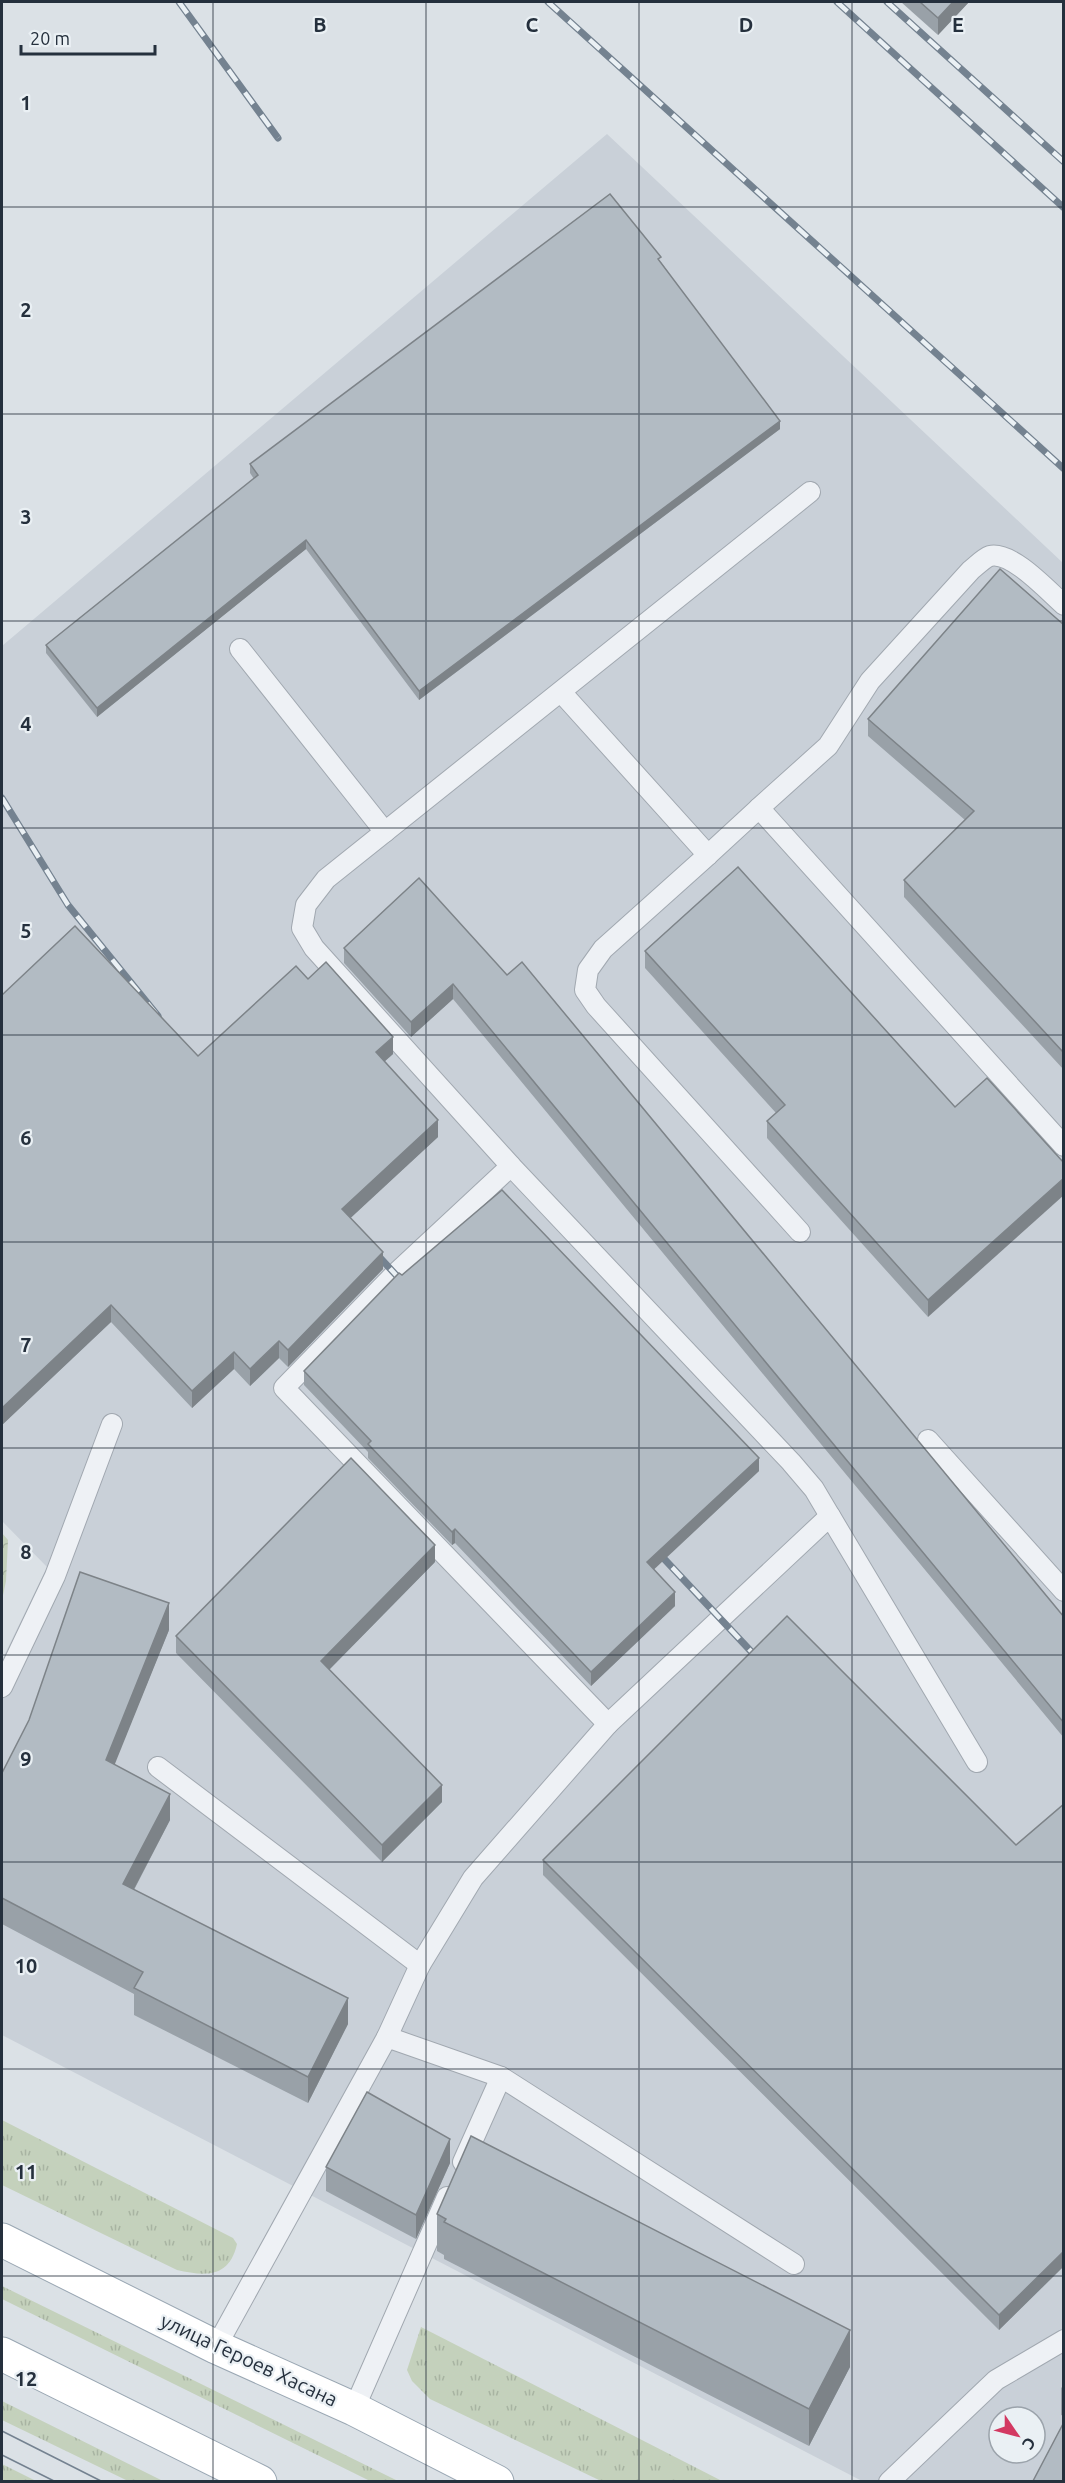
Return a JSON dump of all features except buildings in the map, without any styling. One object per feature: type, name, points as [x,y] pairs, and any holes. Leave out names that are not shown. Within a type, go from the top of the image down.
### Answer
[{"type":"main road","name":"улица Героев Хасана","points":[[2,2240],[216,2347],[354,2409],[497,2481]]},
{"type":"main road","points":[[2,2354],[260,2481]]},
{"type":"lane","points":[[810,492],[326,879],[306,905],[302,928],[314,948],[512,1166],[791,1462],[814,1490],[977,1762]]},
{"type":"lane","points":[[800,1232],[596,1006],[585,990],[588,970],[603,949],[828,746],[870,681],[971,570],[989,556],[1004,556],[1022,568],[1064,605]]},
{"type":"lane","points":[[240,649],[385,832]]},
{"type":"lane","points":[[561,692],[708,855]]},
{"type":"lane","points":[[759,808],[1064,1146]]},
{"type":"lane","points":[[512,1166],[395,1274],[284,1388],[608,1724]]},
{"type":"lane","points":[[2,1687],[55,1576],[112,1424]]},
{"type":"lane","points":[[928,1440],[1064,1591]]},
{"type":"lane","points":[[216,2347],[387,2037],[420,1965],[473,1878],[608,1724],[830,1516]]},
{"type":"lane","points":[[158,1767],[420,1965]]},
{"type":"lane","points":[[387,2037],[501,2077],[794,2264]]},
{"type":"lane","points":[[354,2409],[501,2077]]},
{"type":"lane","points":[[889,2481],[996,2380],[1064,2340]]},
{"type":"shaded area","points":[[607,134],[1063,563],[1063,2481],[862,2481],[2,2035],[2,1660],[47,1567],[2,1521],[2,646]]},
{"type":"green space","points":[[2,1533],[8,1540],[6,1581],[2,1600]]},
{"type":"green space","points":[[2,2120],[233,2238],[237,2244],[228,2264],[222,2269],[206,2274],[177,2270],[2,2185]]},
{"type":"green space","points":[[2,2286],[398,2481],[370,2481],[2,2299]]},
{"type":"green space","points":[[421,2327],[722,2481],[601,2481],[430,2399],[412,2381],[407,2370]]},
{"type":"green space","points":[[2,2401],[163,2481],[128,2481],[2,2420]]},
{"type":"green space","points":[[2,2464],[36,2481],[2,2481]]},
{"type":"tram line","points":[[2,2431],[103,2482]]},
{"type":"tram line","points":[[2,2455],[56,2482]]},
{"type":"railway","points":[[179,2],[278,138]]},
{"type":"railway","points":[[548,2],[1064,469]]},
{"type":"railway","points":[[837,2],[1064,208]]},
{"type":"railway","points":[[887,2],[1064,162]]},
{"type":"railway","points":[[2,798],[68,905],[158,1016]]},
{"type":"railway","points":[[371,1248],[408,1288]]},
{"type":"railway","points":[[653,1547],[762,1663]]}]
